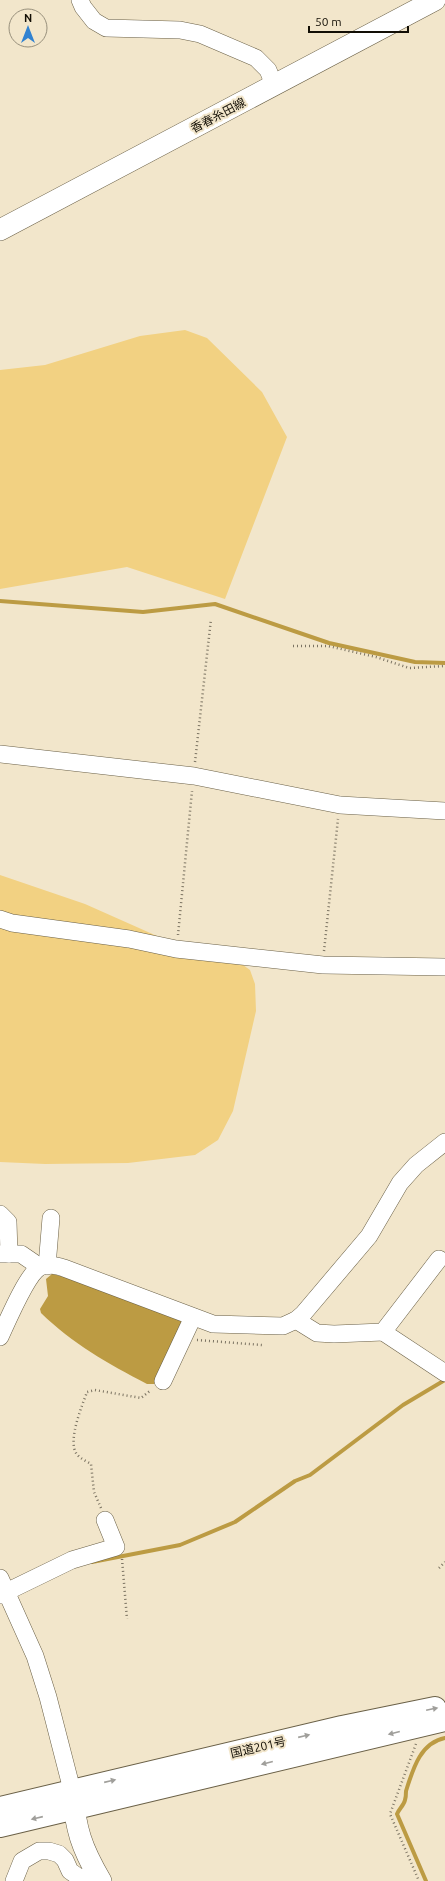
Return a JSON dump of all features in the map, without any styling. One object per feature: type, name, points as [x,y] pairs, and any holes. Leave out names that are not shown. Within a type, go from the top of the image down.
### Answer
[{"type":"highway","name":"国道201号","points":[[73,1800],[342,1727],[445,1706]]},
{"type":"highway","name":"国道201号","points":[[73,1800],[445,1720]]},
{"type":"highway","points":[[0,1808],[73,1800]]},
{"type":"highway","points":[[0,1826],[73,1800]]},
{"type":"main road","name":"香春糸田線","points":[[0,230],[435,0]]},
{"type":"main road","points":[[73,1800],[77,1830],[86,1856],[99,1877]]},
{"type":"street","points":[[80,0],[83,7],[94,21],[106,28],[180,30],[200,34],[256,58],[268,70],[274,85]]},
{"type":"street","points":[[0,754],[194,776],[340,805],[445,812]]},
{"type":"street","points":[[0,919],[12,923],[129,939],[176,950],[323,965],[445,967]]},
{"type":"street","points":[[0,1214],[8,1222],[4,1254],[21,1254],[44,1266],[64,1268],[213,1324],[266,1327],[283,1326],[296,1320],[369,1236],[400,1183],[416,1165],[445,1142]]},
{"type":"street","points":[[0,1337],[31,1276],[44,1266],[51,1218]]},
{"type":"street","points":[[383,1332],[439,1260]]},
{"type":"street","points":[[164,1380],[193,1317]]},
{"type":"street","points":[[296,1320],[316,1332],[334,1334],[383,1332],[445,1373]]},
{"type":"street","points":[[73,1800],[44,1683],[35,1656],[2,1588],[72,1560],[116,1547],[105,1520]]},
{"type":"street","points":[[14,1881],[22,1861],[39,1851],[49,1851],[59,1854],[65,1860],[70,1871],[80,1878],[94,1876],[99,1877]]},
{"type":"path","points":[[176,950],[211,619]]},
{"type":"path","points":[[294,646],[328,646],[376,657],[409,668],[445,666]]},
{"type":"path","points":[[323,965],[340,805]]},
{"type":"path","points":[[183,1339],[262,1346]]},
{"type":"path","points":[[105,1520],[94,1492],[92,1469],[90,1464],[78,1456],[75,1451],[75,1423],[87,1392],[95,1390],[141,1398],[164,1380]]},
{"type":"path","points":[[116,1547],[122,1553],[127,1619]]},
{"type":"path","points":[[439,1568],[445,1562]]},
{"type":"path","points":[[417,1727],[416,1741],[390,1814],[419,1881]]},
{"type":"shaded area","points":[[185,330],[207,338],[262,392],[287,437],[225,599],[127,567],[0,589],[0,370],[45,365],[140,336]]},
{"type":"shaded area","points":[[0,875],[85,904],[175,944],[236,960],[250,970],[255,984],[256,1011],[233,1111],[218,1140],[195,1155],[128,1163],[45,1164],[0,1162]]},
{"type":"shaded area","points":[[52,1274],[65,1277],[186,1322],[163,1374],[154,1384],[147,1384],[78,1344],[41,1313],[40,1309],[48,1296],[46,1279]]},
{"type":"waterway","points":[[0,601],[143,612],[215,604],[329,643],[415,662],[445,663]]},
{"type":"waterway","points":[[92,1562],[180,1545],[235,1522],[295,1481],[310,1475],[403,1405],[445,1380]]},
{"type":"waterway","points":[[426,1881],[397,1814],[406,1797],[406,1791],[419,1758],[429,1745],[445,1738]]}]
